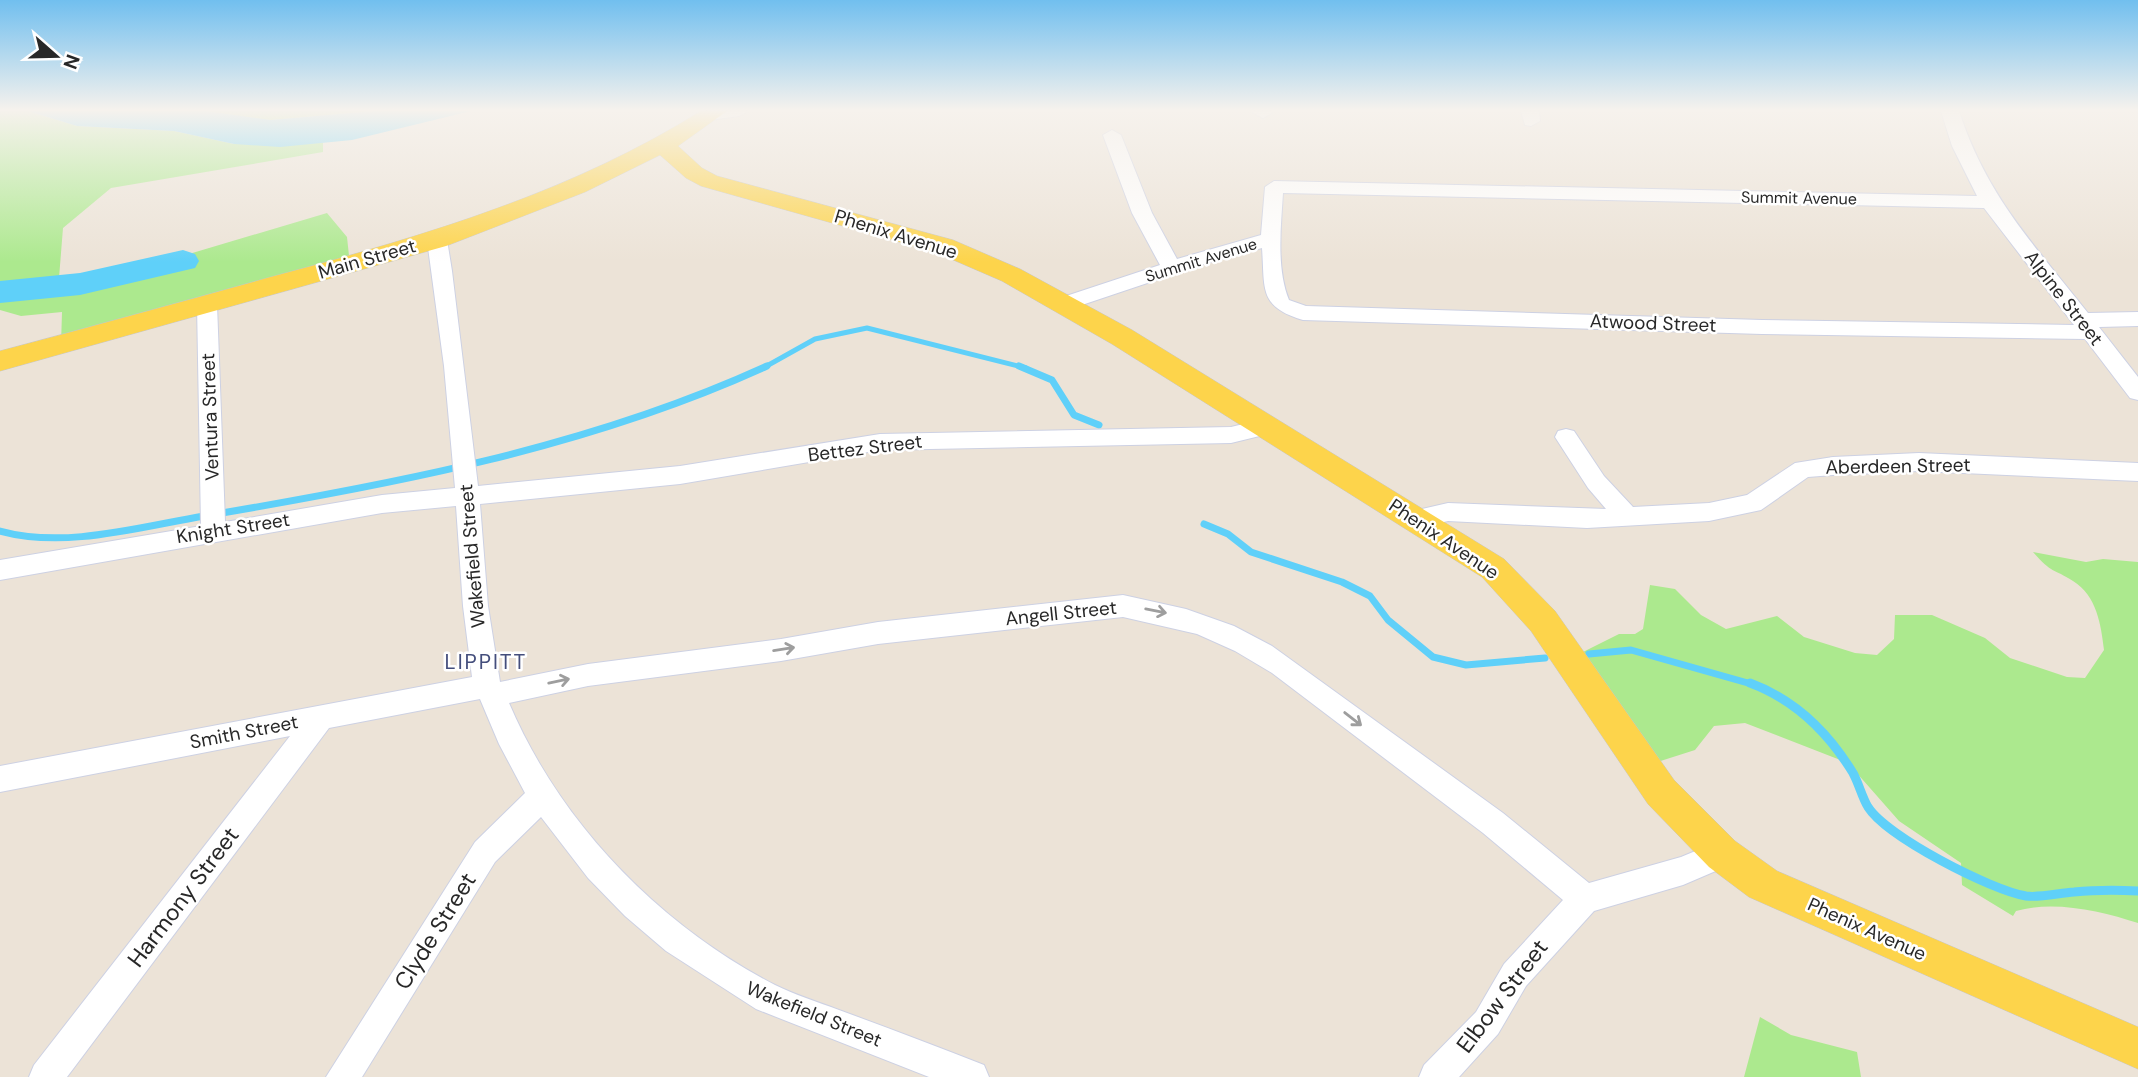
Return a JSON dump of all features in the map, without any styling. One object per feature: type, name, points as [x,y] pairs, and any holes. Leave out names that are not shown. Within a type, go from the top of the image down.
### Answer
[{"type":"main road","name":"Main Street","points":[[0,361],[437,240],[576,187],[629,161]]},
{"type":"main road","name":"Phenix Avenue","points":[[681,161],[694,173],[709,181],[944,246],[1011,275],[1122,337],[1493,568],[1528,605],[1661,792],[1722,854],[1763,884],[2138,1048]]},
{"type":"street","points":[[1122,161],[1142,213],[1172,268]]},
{"type":"street","points":[[1969,161],[1990,202]]},
{"type":"street","name":"Summit Avenue","points":[[1064,304],[1271,239],[1274,187],[1990,202]]},
{"type":"street","name":"Alpine Street","points":[[1990,202],[2138,392]]},
{"type":"street","name":"Atwood Street","points":[[1271,239],[1275,290],[1281,304],[1303,313],[1762,327],[2088,326]]},
{"type":"street","name":"Wakefield Street","points":[[437,240],[467,493],[469,550],[490,690],[541,797],[590,858],[652,920],[735,981],[767,999],[972,1077]]},
{"type":"street","name":"Ventura Street","points":[[207,304],[214,531]]},
{"type":"street","points":[[2088,326],[2138,319]]},
{"type":"street","name":"Bettez Street","points":[[467,493],[681,475],[880,442],[921,439],[997,442],[1218,435],[1264,427]]},
{"type":"street","points":[[1566,437],[1596,482],[1629,519]]},
{"type":"street","name":"Aberdeen Street","points":[[1418,519],[1448,512],[1629,519],[1709,512],[1753,503],[1778,483],[1803,469],[1813,468],[1919,462],[2138,472]]},
{"type":"street","name":"Knight Street","points":[[0,569],[214,531],[467,493]]},
{"type":"street","name":"Angell Street","points":[[490,690],[781,650],[878,633],[1096,608],[1123,606],[1158,610],[1248,643],[1281,665],[1493,823],[1585,899]]},
{"type":"street","name":"Smith Street","points":[[0,779],[321,717],[490,690]]},
{"type":"street","name":"Harmony Street","points":[[46,1077],[321,717]]},
{"type":"street","name":"Clyde Street","points":[[343,1077],[485,852],[541,797]]},
{"type":"street","points":[[1585,899],[1683,871],[1722,854]]},
{"type":"street","name":"Elbow Street","points":[[1436,1077],[1487,1023],[1515,975],[1585,899]]},
{"type":"green space","points":[[0,161],[268,161],[111,188],[63,228],[59,278],[74,279],[152,265],[327,213],[347,237],[350,265],[61,345],[62,312],[21,316],[0,310]]},
{"type":"green space","points":[[2033,552],[2086,562],[2103,559],[2138,562],[2138,923],[2093,911],[2062,907],[2031,908],[2016,911],[2013,916],[1962,885],[1961,863],[1899,821],[1848,763],[1745,723],[1714,726],[1695,750],[1648,765],[1573,657],[1619,634],[1635,634],[1643,629],[1650,585],[1675,589],[1701,615],[1726,629],[1777,616],[1804,637],[1855,653],[1877,655],[1894,639],[1895,615],[1932,615],[1985,638],[2010,658],[2067,677],[2085,678],[2104,650],[2093,603],[2081,587],[2049,567]]},
{"type":"green space","points":[[1760,1017],[1791,1035],[1857,1052],[1861,1077],[1744,1077]]},
{"type":"waterway","points":[[0,292],[80,284],[183,261]]},
{"type":"waterway","points":[[765,367],[815,339],[867,328],[1020,367]]},
{"type":"waterway","points":[[0,531],[50,538],[102,534],[419,476],[561,441],[631,419],[765,367]]},
{"type":"waterway","points":[[1020,367],[1026,368]]},
{"type":"waterway","points":[[1020,367],[1052,380],[1074,415],[1099,425]]},
{"type":"waterway","points":[[1204,524],[1228,534],[1251,552],[1342,582],[1370,596],[1388,620],[1433,657],[1466,665],[1545,658]]},
{"type":"waterway","points":[[1589,654],[1631,650],[1755,685]]},
{"type":"waterway","points":[[1750,683],[1755,685]]},
{"type":"waterway","points":[[1755,685],[1782,698],[1822,731],[1853,773],[1868,807],[1879,819],[1917,847],[1941,860],[1989,884],[2026,896],[2090,891],[2138,891]]},
{"type":"district","name":"LIPPITT","points":[[486,662]]}]
